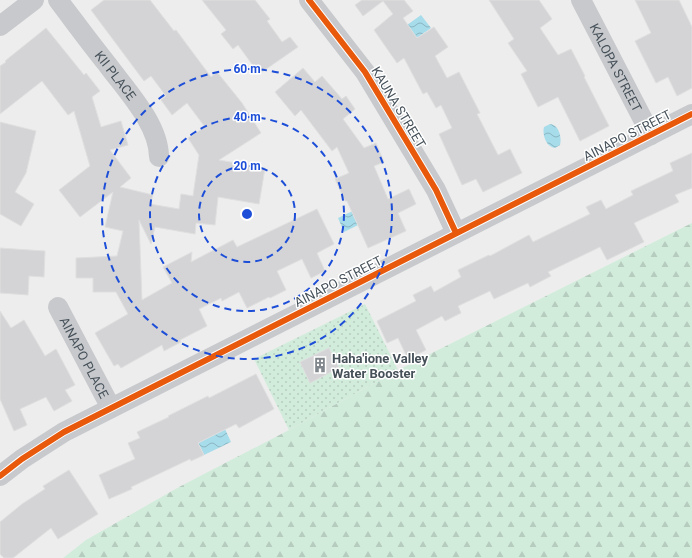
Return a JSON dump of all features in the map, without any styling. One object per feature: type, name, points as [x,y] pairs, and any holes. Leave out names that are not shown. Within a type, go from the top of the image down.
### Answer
[{"type":"street","points":[[0,26],[34,0]]},
{"type":"street","name":"KII PLACE","points":[[58,0],[144,115],[156,139],[159,148],[159,157]]},
{"type":"street","name":"KAUNA STREET","points":[[309,0],[365,72],[436,190],[456,233]]},
{"type":"street","name":"KALOPA STREET","points":[[580,0],[651,134]]},
{"type":"street","name":"AINAPO STREET","points":[[0,476],[22,459],[64,432],[692,114]]},
{"type":"street","name":"AINAPO PLACE","points":[[58,307],[111,408]]},
{"type":"green space","points":[[692,223],[692,558],[63,558],[86,540],[179,487],[289,430],[398,370]]},
{"type":"green space","points":[[365,304],[398,370],[289,430],[254,359]]},
{"type":"water","points":[[421,15],[431,28],[417,38],[407,25]]},
{"type":"water","points":[[550,124],[558,129],[561,138],[560,145],[555,148],[547,143],[544,137],[544,127]]},
{"type":"water","points":[[363,206],[358,225],[344,232],[338,218]]},
{"type":"water","points":[[225,429],[231,442],[204,455],[198,443]]},
{"type":"building","points":[[104,0],[150,0],[174,31],[176,30],[211,77],[217,72],[242,103],[261,133],[219,160],[265,168],[259,204],[218,197],[215,225],[196,223],[195,234],[155,227],[151,244],[139,220],[142,300],[172,283],[163,267],[192,252],[191,262],[233,240],[237,247],[317,209],[334,244],[317,253],[325,271],[311,278],[302,259],[277,271],[286,290],[247,308],[239,292],[222,301],[221,298],[199,309],[207,326],[180,340],[181,342],[164,351],[162,345],[121,368],[118,364],[114,366],[95,333],[128,314],[116,292],[93,292],[93,278],[76,278],[76,258],[117,256],[123,231],[105,227],[113,192],[80,217],[59,190],[90,166],[74,111],[68,115],[42,81],[0,114],[0,66],[46,28],[84,75],[86,73],[100,91],[92,97],[101,127],[121,121],[128,145],[110,150],[131,178],[120,187],[153,195],[150,204],[179,209],[181,194],[193,196],[199,155],[188,138],[205,127],[187,103],[172,115],[161,100],[166,96],[151,76],[144,81],[91,10]]},
{"type":"building","points":[[202,0],[255,0],[270,19],[267,21],[282,42],[290,37],[298,47],[259,74],[238,45],[233,49],[221,34],[226,30]]},
{"type":"building","points":[[362,0],[404,0],[413,11],[403,18],[417,38],[434,27],[448,47],[435,56],[447,78],[459,72],[480,113],[477,114],[498,155],[510,149],[522,173],[483,192],[476,179],[462,185],[439,134],[452,128],[441,105],[436,108],[427,92],[423,94],[404,58],[397,63],[374,30],[393,14],[383,1],[363,16],[355,5]]},
{"type":"building","points":[[489,0],[539,0],[552,19],[540,28],[558,55],[571,49],[609,126],[580,141],[558,97],[538,107],[521,74],[527,71],[508,43],[514,39]]},
{"type":"building","points":[[635,0],[679,0],[692,27],[692,88],[677,96],[668,77],[656,83],[635,41],[651,33]]},
{"type":"building","points":[[303,68],[315,82],[322,76],[342,99],[346,96],[355,109],[343,119],[364,148],[376,143],[384,162],[374,166],[388,199],[409,189],[416,204],[398,213],[406,231],[368,248],[347,201],[345,201],[335,179],[349,173],[337,147],[332,151],[301,110],[295,116],[275,92]]},
{"type":"building","points":[[0,122],[36,131],[26,173],[15,192],[34,204],[21,226],[0,214]]},
{"type":"building","points":[[692,153],[692,188],[675,195],[679,202],[634,223],[644,242],[607,260],[600,247],[548,272],[551,276],[530,287],[528,283],[494,299],[490,291],[458,306],[461,313],[445,321],[442,316],[416,330],[426,350],[408,359],[398,338],[387,343],[377,321],[416,301],[413,295],[431,286],[434,292],[461,277],[458,270],[489,255],[490,256],[529,235],[533,242],[590,214],[586,207],[601,200],[606,209],[633,195],[631,191],[673,171],[670,163]]},
{"type":"building","points":[[0,248],[45,251],[44,277],[29,276],[28,295],[0,293]]},
{"type":"building","points":[[0,311],[11,328],[24,320],[45,356],[56,349],[75,385],[65,390],[72,401],[54,411],[46,397],[20,409],[27,425],[14,431],[0,399]]},
{"type":"building","name":"Haha'ione Valley Water Booster","points":[[329,348],[339,368],[310,383],[300,362]]},
{"type":"building","points":[[256,374],[274,409],[239,428],[236,424],[198,443],[204,455],[191,461],[190,459],[131,487],[132,489],[109,499],[99,475],[135,459],[128,443],[140,438],[137,432],[208,396],[209,398]]},
{"type":"building","points":[[69,470],[98,514],[58,539],[51,528],[13,558],[4,558],[0,554],[0,522],[22,504],[45,489],[43,486]]},
{"type":"cycle path","points":[[309,0],[365,72],[436,190],[456,233]]},
{"type":"cycle path","points":[[0,476],[22,459],[64,432],[692,114]]},
{"type":"place","name":"Haha'ione Valley Water Booster","points":[[320,365]]}]
